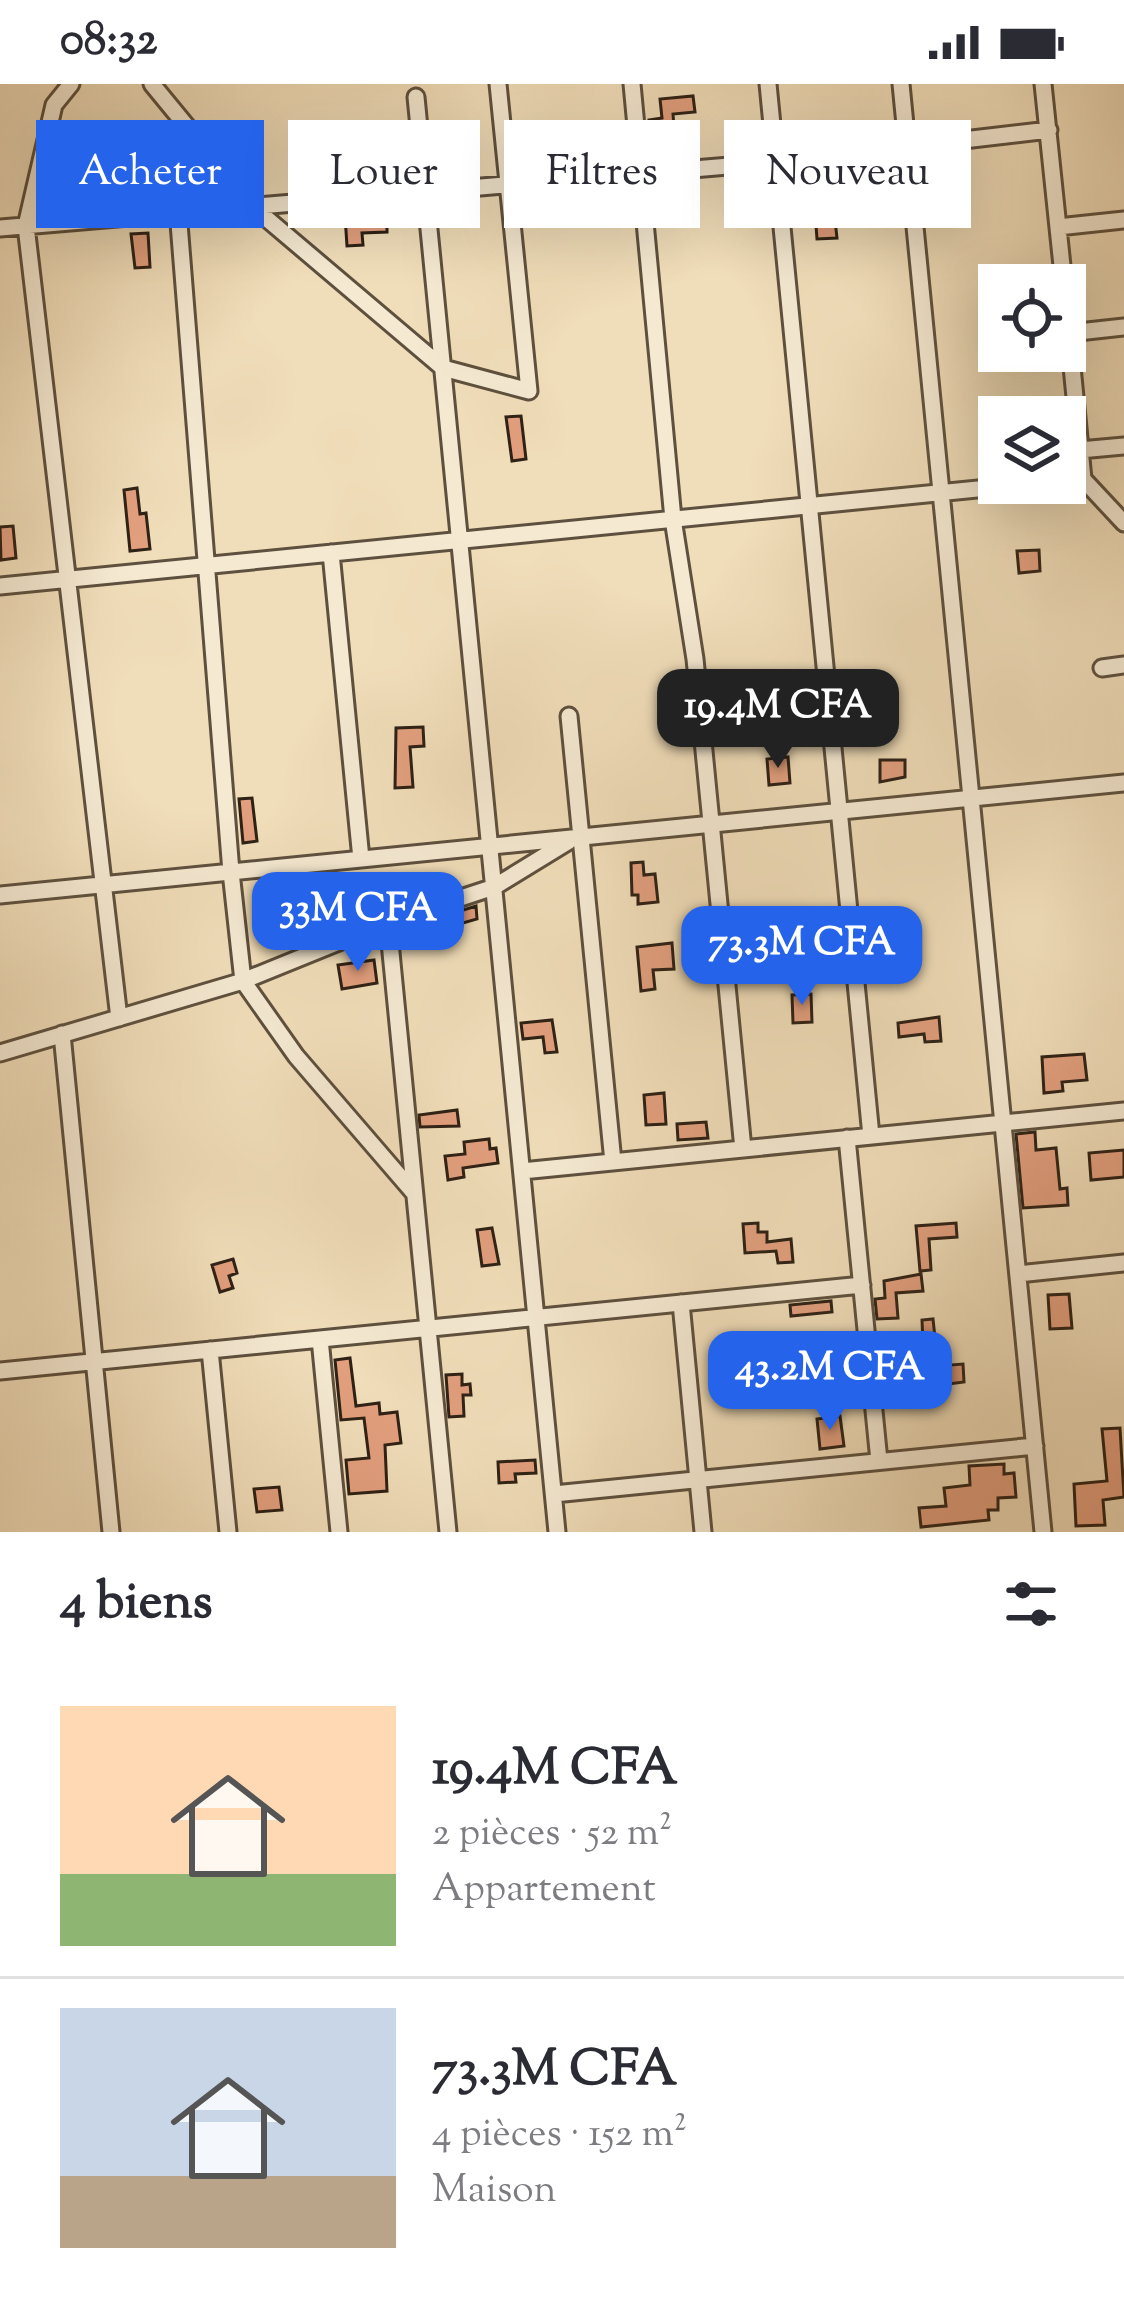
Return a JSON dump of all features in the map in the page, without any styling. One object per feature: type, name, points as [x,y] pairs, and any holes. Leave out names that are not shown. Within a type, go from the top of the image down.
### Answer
[{"type":"street","points":[[70,84],[54,105],[26,226],[119,1018]]},
{"type":"street","points":[[152,84],[182,120]]},
{"type":"street","points":[[498,84],[504,159]]},
{"type":"street","points":[[632,84],[635,120]]},
{"type":"street","points":[[768,84],[771,120]]},
{"type":"street","points":[[901,84],[905,120]]},
{"type":"street","points":[[1043,84],[1062,264]]},
{"type":"street","points":[[416,97],[418,120]]},
{"type":"street","points":[[971,137],[1048,130]]},
{"type":"street","points":[[264,216],[443,368],[529,391],[511,228]]},
{"type":"street","points":[[1058,227],[1124,220]]},
{"type":"street","points":[[0,228],[36,225]]},
{"type":"street","points":[[179,228],[230,872],[244,981],[296,1056],[415,1193]]},
{"type":"street","points":[[430,228],[557,1532]]},
{"type":"street","points":[[646,228],[674,519],[695,659],[743,1149]]},
{"type":"street","points":[[782,228],[871,1136]]},
{"type":"street","points":[[915,228],[1043,1532]]},
{"type":"street","points":[[1086,331],[1124,327]]},
{"type":"street","points":[[1086,449],[1124,446]]},
{"type":"street","points":[[0,586],[978,489]]},
{"type":"street","points":[[1086,490],[1124,523]]},
{"type":"street","points":[[331,554],[361,860]]},
{"type":"street","points":[[1102,668],[1124,665]]},
{"type":"street","points":[[569,716],[577,838],[613,1162]]},
{"type":"street","points":[[0,896],[1124,783]]},
{"type":"street","points":[[0,1053],[244,981],[388,922],[494,886],[577,838]]},
{"type":"street","points":[[388,922],[448,1532]]},
{"type":"street","points":[[62,1034],[111,1532]]},
{"type":"street","points":[[522,1171],[1124,1111]]},
{"type":"street","points":[[847,1138],[879,1461]]},
{"type":"street","points":[[1018,1274],[1124,1263]]},
{"type":"street","points":[[0,1371],[862,1285]]},
{"type":"street","points":[[681,1303],[703,1532]]},
{"type":"street","points":[[320,1339],[339,1532]]},
{"type":"street","points":[[210,1350],[228,1532]]},
{"type":"street","points":[[554,1494],[1035,1446]]},
{"type":"building","points":[[693,96],[695,112],[673,114],[673,120],[649,120],[662,118],[660,99]]},
{"type":"building","points":[[346,228],[387,228],[387,232],[362,233],[363,245],[347,246]]},
{"type":"building","points":[[816,228],[836,228],[837,238],[817,239]]},
{"type":"building","points":[[148,233],[150,267],[135,268],[131,234]]},
{"type":"building","points":[[521,416],[526,459],[512,461],[506,417]]},
{"type":"building","points":[[137,488],[150,549],[130,551],[124,490]]},
{"type":"building","points":[[13,526],[16,558],[1,560],[0,527]]},
{"type":"building","points":[[1039,550],[1040,571],[1019,573],[1017,551]]},
{"type":"building","points":[[423,727],[424,746],[410,747],[413,787],[395,788],[396,728]]},
{"type":"building","points":[[788,757],[790,783],[769,785],[767,759]]},
{"type":"building","points":[[880,760],[905,760],[905,777],[880,782]]},
{"type":"building","points":[[252,798],[257,841],[243,843],[239,799]]},
{"type":"building","points":[[643,862],[644,875],[655,874],[658,902],[638,904],[638,895],[632,895],[631,863]]},
{"type":"building","points":[[476,906],[477,919],[442,929],[441,917]]},
{"type":"building","points":[[751,914],[754,942],[735,944],[732,915]]},
{"type":"building","points":[[832,937],[836,973],[822,974],[821,956],[801,958],[800,939]]},
{"type":"building","points":[[672,943],[674,969],[653,970],[655,989],[641,991],[637,947]]},
{"type":"building","points":[[374,960],[377,983],[342,989],[338,965]]},
{"type":"building","points":[[811,994],[812,1022],[793,1023],[792,995]]},
{"type":"building","points":[[939,1017],[941,1041],[925,1042],[924,1034],[899,1037],[898,1023]]},
{"type":"building","points":[[552,1020],[557,1052],[545,1053],[543,1037],[523,1039],[521,1023]]},
{"type":"building","points":[[1084,1054],[1087,1080],[1062,1082],[1063,1091],[1044,1093],[1042,1057]]},
{"type":"building","points":[[664,1093],[666,1124],[646,1125],[644,1095]]},
{"type":"building","points":[[457,1110],[459,1126],[420,1127],[419,1115]]},
{"type":"building","points":[[706,1122],[708,1138],[678,1140],[677,1124]]},
{"type":"building","points":[[1035,1132],[1036,1150],[1056,1148],[1060,1189],[1067,1188],[1068,1205],[1023,1208],[1016,1134]]},
{"type":"building","points":[[489,1139],[498,1163],[463,1168],[464,1177],[448,1180],[445,1156],[465,1154],[464,1142]]},
{"type":"building","points":[[1124,1150],[1124,1177],[1091,1180],[1089,1153]]},
{"type":"building","points":[[758,1223],[758,1232],[767,1232],[767,1242],[791,1239],[793,1262],[778,1263],[776,1251],[745,1253],[743,1224]]},
{"type":"building","points":[[956,1223],[957,1237],[929,1239],[931,1270],[920,1271],[916,1226]]},
{"type":"building","points":[[492,1228],[499,1264],[482,1266],[477,1230]]},
{"type":"building","points":[[233,1259],[237,1273],[229,1276],[233,1288],[220,1292],[212,1265]]},
{"type":"building","points":[[921,1274],[923,1291],[896,1293],[898,1318],[877,1319],[875,1299],[885,1298],[884,1281]]},
{"type":"building","points":[[1069,1294],[1072,1328],[1050,1329],[1048,1295]]},
{"type":"building","points":[[831,1301],[832,1312],[791,1316],[790,1305]]},
{"type":"building","points":[[933,1319],[938,1366],[963,1364],[964,1382],[925,1387],[922,1320]]},
{"type":"building","points":[[350,1358],[356,1406],[379,1403],[380,1414],[397,1412],[401,1443],[385,1445],[387,1491],[349,1494],[346,1460],[369,1458],[364,1418],[341,1420],[335,1360]]},
{"type":"building","points":[[462,1374],[462,1385],[470,1384],[471,1395],[463,1395],[464,1416],[449,1417],[446,1375]]},
{"type":"building","points":[[840,1416],[844,1446],[820,1449],[817,1419]]},
{"type":"building","points":[[1120,1428],[1124,1497],[1103,1500],[1105,1525],[1076,1526],[1074,1484],[1107,1481],[1102,1429]]},
{"type":"building","points":[[535,1460],[536,1473],[515,1474],[516,1482],[499,1483],[498,1462]]},
{"type":"building","points":[[1004,1464],[1004,1474],[1014,1473],[1016,1497],[998,1498],[998,1510],[988,1510],[989,1520],[921,1527],[919,1508],[946,1506],[944,1488],[970,1485],[969,1466]]},
{"type":"building","points":[[279,1487],[282,1510],[257,1512],[254,1489]]}]
